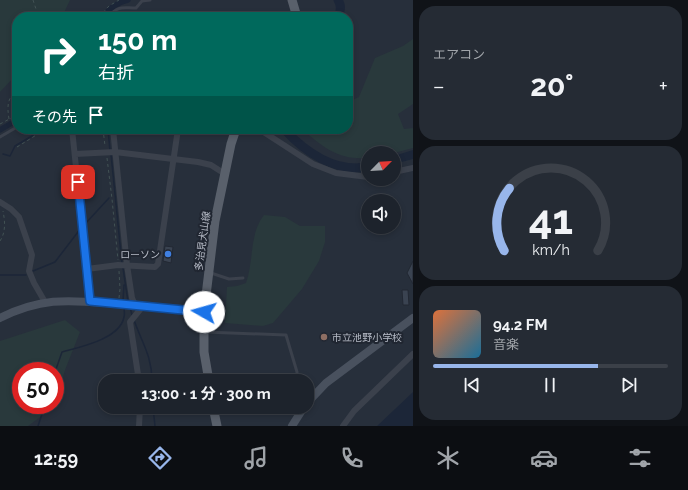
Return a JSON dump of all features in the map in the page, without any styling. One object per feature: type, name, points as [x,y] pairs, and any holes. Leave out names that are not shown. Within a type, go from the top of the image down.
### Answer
[{"type":"main road","points":[[292,0],[296,12]]},
{"type":"main road","name":"多治見犬山線","points":[[207,374],[204,352],[204,312],[215,221],[234,134]]},
{"type":"main road","points":[[0,318],[24,308],[45,302],[68,300],[204,312]]},
{"type":"main road","points":[[314,396],[329,380],[413,318]]},
{"type":"main road","points":[[214,414],[217,426]]},
{"type":"main road","points":[[292,426],[298,414]]},
{"type":"street","points":[[73,134],[88,270],[90,301]]},
{"type":"street","points":[[113,134],[111,152],[127,265],[132,298],[137,305],[136,315],[130,322],[138,374]]},
{"type":"street","points":[[88,270],[119,265],[155,267],[158,264],[177,134]]},
{"type":"street","points":[[267,134],[314,164],[336,173],[361,176]]},
{"type":"street","points":[[75,154],[111,152],[206,163],[225,174]]},
{"type":"street","points":[[401,171],[413,168]]},
{"type":"street","points":[[0,201],[19,217],[32,255],[29,271],[45,302]]},
{"type":"street","points":[[343,426],[354,411],[413,354]]},
{"type":"street","points":[[139,426],[140,414]]},
{"type":"lane","points":[[114,12],[123,7],[136,8],[142,1],[150,0]]},
{"type":"lane","points":[[0,137],[12,130]]},
{"type":"lane","points":[[209,273],[229,279],[243,278]]},
{"type":"lane","points":[[204,332],[286,335],[297,374]]},
{"type":"path","points":[[33,0],[36,12]]},
{"type":"path","points":[[104,12],[120,0]]},
{"type":"path","points":[[0,124],[10,119],[7,104],[12,94]]},
{"type":"path","points":[[17,147],[38,134]]},
{"type":"path","points":[[106,134],[111,152],[112,199],[120,278],[120,304]]},
{"type":"path","points":[[0,201],[5,220],[4,230],[0,241]]},
{"type":"shaded area","points":[[0,0],[70,0],[64,12],[12,12],[12,79],[0,92]]},
{"type":"shaded area","points":[[413,39],[413,104],[398,114],[404,129],[413,128],[413,148],[401,151],[401,146],[361,146],[361,158],[341,155],[320,144],[308,134],[353,134],[353,100],[359,97],[375,58],[403,46]]},
{"type":"shaded area","points":[[264,215],[285,217],[300,226],[325,226],[325,242],[319,261],[302,289],[273,323],[263,326],[225,323],[227,287],[246,283],[256,231],[259,222]]},
{"type":"shaded area","points":[[65,320],[80,332],[64,374],[64,362],[12,362],[12,414],[44,414],[28,426],[0,426],[0,341]]},
{"type":"water","points":[[413,150],[413,159],[401,162],[401,154]]},
{"type":"water","points":[[361,163],[361,172],[356,172],[356,164]]},
{"type":"water","points":[[413,392],[413,426],[377,426]]},
{"type":"building","name":"ローソン","points":[[165,246],[173,247],[171,263],[163,261]]},
{"type":"building","points":[[413,261],[413,284],[407,273]]},
{"type":"building","points":[[402,290],[408,290],[409,305],[403,305]]},
{"type":"waterway","points":[[107,12],[120,2],[128,0]]},
{"type":"waterway","points":[[338,0],[341,8],[340,12]]},
{"type":"waterway","points":[[0,130],[12,123]]},
{"type":"waterway","points":[[3,154],[10,156],[15,146],[34,134]]},
{"type":"waterway","points":[[108,134],[110,151]]},
{"type":"waterway","points":[[289,134],[311,153],[332,164],[344,167],[361,168]]},
{"type":"waterway","points":[[111,154],[122,264]]},
{"type":"waterway","points":[[85,224],[109,198]]},
{"type":"waterway","points":[[33,271],[55,262],[81,228]]},
{"type":"waterway","points":[[123,268],[128,302]]},
{"type":"waterway","points":[[0,275],[26,275]]},
{"type":"waterway","points":[[123,301],[124,285]]},
{"type":"waterway","points":[[58,362],[62,352],[88,345],[115,331],[121,325],[124,317],[124,307]]},
{"type":"waterway","points":[[130,307],[132,315]]},
{"type":"waterway","points":[[134,320],[146,350],[152,374]]},
{"type":"waterway","points":[[38,426],[42,414]]},
{"type":"waterway","points":[[154,414],[155,426]]},
{"type":"place","name":"ローソン","points":[[168,254]]},
{"type":"place","name":"市立池野小学校","points":[[324,337]]},
{"type":"route","points":[[78,182],[90,301],[204,312]]}]
